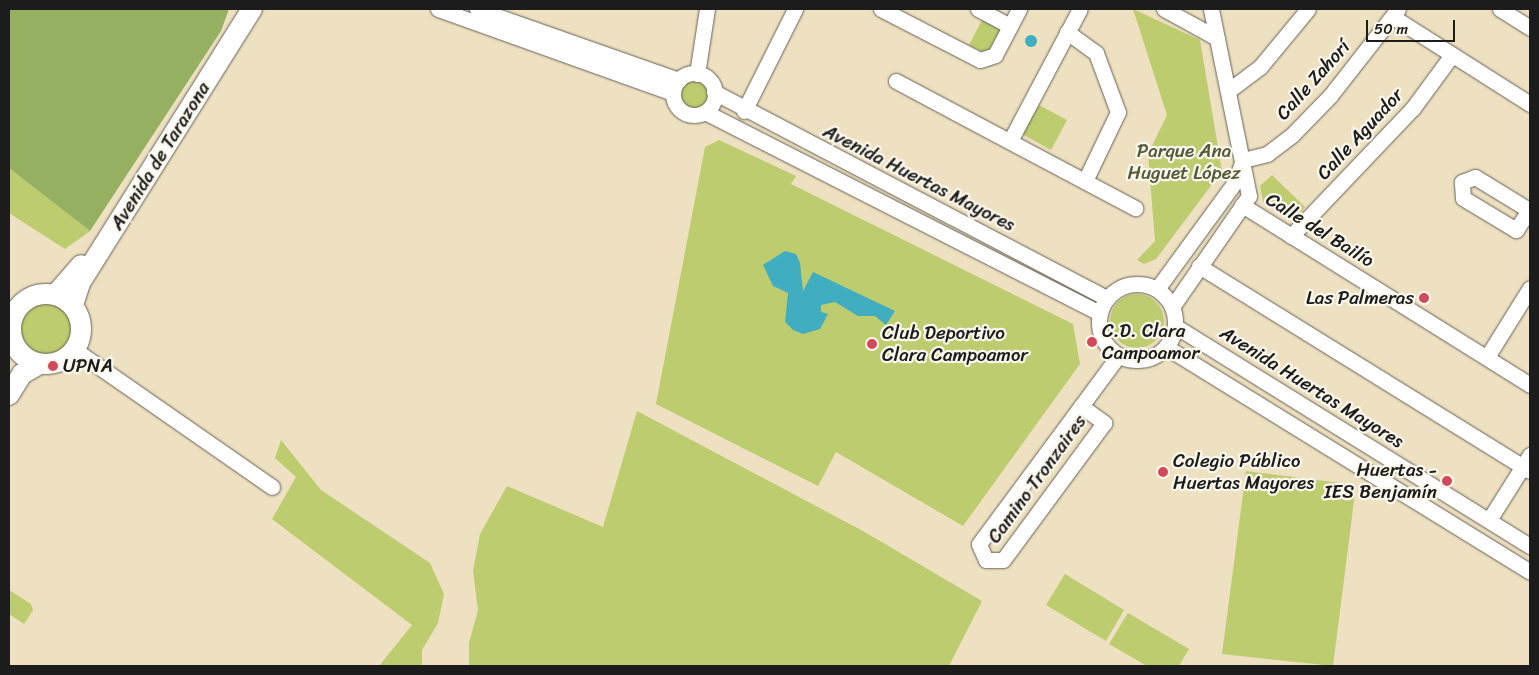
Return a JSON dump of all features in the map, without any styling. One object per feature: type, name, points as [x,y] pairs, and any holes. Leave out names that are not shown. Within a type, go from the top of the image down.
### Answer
[{"type":"main road","name":"Avenida de Tarazona","points":[[56,294],[82,262],[241,9]]},
{"type":"main road","name":"Avenida de Tarazona","points":[[73,305],[80,283],[252,9]]},
{"type":"main road","points":[[9,378],[16,349],[10,325],[18,308],[32,296],[56,294],[73,305],[82,327],[75,350],[52,364],[39,364],[22,374],[9,395]]},
{"type":"main road","points":[[16,349],[39,364]]},
{"type":"street","points":[[438,9],[676,86],[697,74],[707,9]]},
{"type":"street","points":[[476,9],[676,86]]},
{"type":"street","points":[[744,111],[795,9]]},
{"type":"street","points":[[882,9],[980,60],[990,60],[1019,9]]},
{"type":"street","points":[[978,9],[1010,26]]},
{"type":"street","points":[[1010,141],[1080,9]]},
{"type":"street","points":[[1164,9],[1218,38]]},
{"type":"street","points":[[1228,91],[1260,67],[1308,9]]},
{"type":"street","points":[[1500,9],[1530,28]]},
{"type":"street","points":[[1172,307],[1249,196],[1218,38],[1215,10]]},
{"type":"street","points":[[1396,13],[1452,55],[1530,104]]},
{"type":"street","name":"Calle Zahorí","points":[[1243,160],[1267,154],[1292,135],[1330,96],[1396,13]]},
{"type":"street","points":[[1068,32],[1096,53],[1118,112],[1085,181]]},
{"type":"street","name":"Calle Aguador","points":[[1291,236],[1413,108],[1452,55]]},
{"type":"street","name":"Avenida Huertas Mayores","points":[[697,74],[709,80],[714,92],[744,111],[1107,298]]},
{"type":"street","points":[[896,82],[1135,208]]},
{"type":"street","name":"Avenida Huertas Mayores","points":[[676,86],[681,110],[693,115],[705,112],[1099,313]]},
{"type":"street","points":[[705,112],[714,92]]},
{"type":"street","points":[[1158,290],[1235,182],[1243,160]]},
{"type":"street","name":"Calle del Bailío","points":[[1242,205],[1530,384]]},
{"type":"street","points":[[1199,266],[1528,464],[1489,520]]},
{"type":"street","points":[[1131,284],[1158,290],[1172,307],[1175,326],[1166,347],[1144,360],[1118,356],[1102,338],[1099,313],[1107,298],[1131,284]]},
{"type":"street","points":[[1487,358],[1530,288]]},
{"type":"street","name":"Avenida Huertas Mayores","points":[[1175,326],[1530,546]]},
{"type":"street","points":[[1166,347],[1530,572]]},
{"type":"street","points":[[75,350],[272,487]]},
{"type":"street","name":"Camino Tronzaires","points":[[1081,406],[1104,423],[1003,560],[986,560],[979,544],[1081,406],[1118,356]]},
{"type":"green space","points":[[9,9],[229,9],[221,31],[90,231],[9,168]]},
{"type":"green space","name":"Parque Ana Huguet López","points":[[1133,9],[1200,40],[1222,171],[1156,259],[1144,264],[1137,260],[1155,241],[1148,154],[1167,115]]},
{"type":"green space","points":[[983,18],[1001,28],[987,54],[969,45]]},
{"type":"green space","points":[[694,80],[704,84],[708,94],[704,104],[694,108],[684,104],[680,94],[684,84]]},
{"type":"green space","points":[[1039,105],[1067,120],[1051,150],[1022,134]]},
{"type":"green space","name":"Club Deportivo Clara Campoamor","points":[[719,140],[796,176],[791,184],[1073,324],[1080,364],[963,526],[836,452],[818,486],[656,404],[705,147]]},
{"type":"green space","points":[[9,168],[90,231],[65,249],[9,213]]},
{"type":"green space","points":[[1272,175],[1305,207],[1301,212],[1285,217],[1263,202],[1260,186]]},
{"type":"green space","points":[[1137,294],[1147,296],[1156,302],[1162,311],[1164,321],[1162,331],[1156,340],[1147,346],[1137,348],[1127,346],[1118,340],[1112,331],[1110,321],[1112,311],[1118,302],[1127,296]]},
{"type":"green space","points":[[40,300],[50,300],[60,304],[68,312],[72,327],[68,342],[60,350],[50,354],[40,354],[30,350],[22,342],[18,332],[18,322],[22,312],[30,304]]},
{"type":"green space","points":[[637,411],[863,531],[982,601],[949,666],[469,666],[469,643],[478,610],[473,571],[480,534],[507,486],[603,527]]},
{"type":"green space","points":[[281,440],[321,490],[430,563],[444,594],[438,623],[422,650],[422,666],[379,666],[412,625],[272,519],[296,477],[275,458]]},
{"type":"green space","points":[[1246,471],[1356,485],[1333,666],[1222,654]]},
{"type":"green space","points":[[1065,574],[1124,610],[1106,641],[1046,605]]},
{"type":"green space","points":[[9,590],[31,604],[33,610],[24,624],[9,614]]},
{"type":"green space","points":[[1128,613],[1189,649],[1179,666],[1147,666],[1109,644]]},
{"type":"water","points":[[1031,35],[1037,41],[1031,47],[1025,41]]},
{"type":"water","points":[[785,251],[796,254],[800,263],[803,291],[813,272],[895,311],[886,325],[875,316],[858,316],[835,302],[821,305],[821,312],[828,314],[820,329],[803,334],[793,330],[785,322],[788,293],[773,286],[763,265]]},
{"type":"place","name":"Las Palmeras","points":[[1424,298]]},
{"type":"place","name":"C.D. Clara Campoamor","points":[[1092,342]]},
{"type":"place","name":"Club Deportivo Clara Campoamor","points":[[872,344]]},
{"type":"place","name":"UPNA","points":[[53,366]]},
{"type":"place","name":"Colegio Público Huertas Mayores","points":[[1163,472]]},
{"type":"place","name":"Huertas - IES Benjamín","points":[[1447,481]]}]
